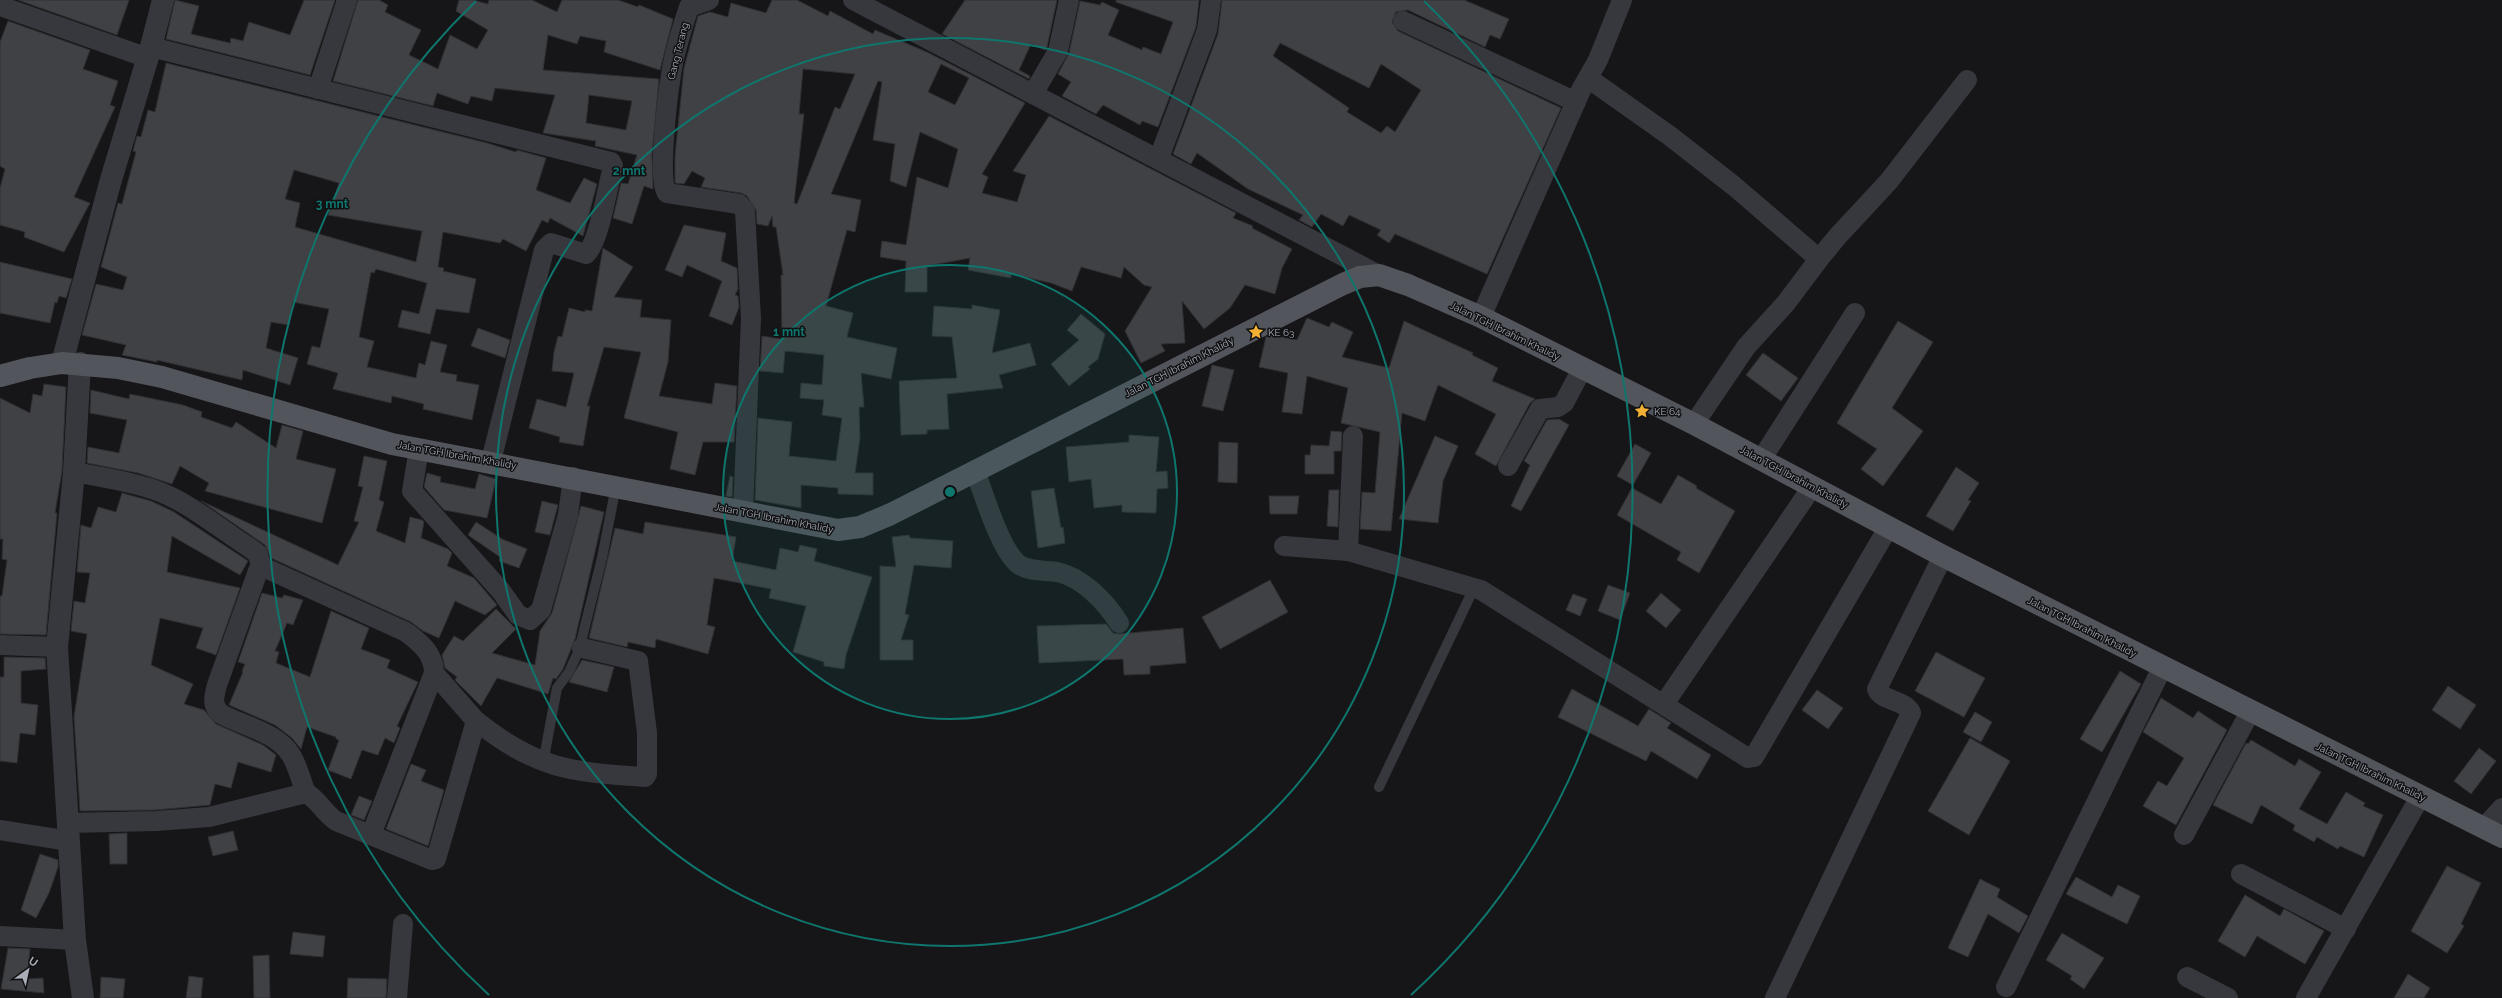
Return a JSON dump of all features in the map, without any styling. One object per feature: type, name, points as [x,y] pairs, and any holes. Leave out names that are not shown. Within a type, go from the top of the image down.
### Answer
[{"type":"main road","name":"Jalan TGH Ibrahim Khalidy","points":[[0,376],[30,368],[71,363],[118,368],[162,377],[296,417],[419,449],[491,461],[838,530],[860,527],[891,514],[1343,284],[1360,276],[1380,275],[1408,285],[1480,317],[1582,370],[1694,424],[1888,528],[2162,668],[2493,832]]},
{"type":"street","points":[[83,998],[75,940],[72,900],[72,873],[56,647],[74,472],[71,363],[110,183],[150,53],[163,0]]},
{"type":"street","points":[[318,89],[347,0]]},
{"type":"street","name":"Gang Terang","points":[[709,0],[689,7],[671,74],[663,141],[664,185],[667,193],[739,204],[745,210],[751,318],[743,512]]},
{"type":"street","points":[[1033,94],[1058,51],[1070,0]]},
{"type":"street","points":[[1159,158],[1207,30],[1211,0]]},
{"type":"street","points":[[1480,317],[1576,102],[1598,60],[1622,0]]},
{"type":"street","points":[[859,2],[1380,275]]},
{"type":"street","points":[[0,6],[150,53],[318,89],[611,162],[613,166],[597,232],[589,252],[586,254],[551,243],[544,250],[491,461]]},
{"type":"street","points":[[1404,21],[1576,102]]},
{"type":"street","points":[[1588,78],[1670,136],[1734,186],[1819,259]]},
{"type":"street","points":[[1694,424],[1746,347],[1786,303],[1837,237],[1889,181],[1967,80]]},
{"type":"street","points":[[1761,460],[1855,313]]},
{"type":"street","points":[[1508,466],[1540,409],[1558,407],[1564,403],[1582,370]]},
{"type":"street","points":[[1348,551],[1353,436]]},
{"type":"street","points":[[419,449],[412,491],[501,591],[518,615],[530,620],[541,610],[568,515],[573,477]]},
{"type":"street","points":[[975,471],[993,519],[1009,555],[1016,564],[1068,576],[1093,593],[1112,611],[1118,624]]},
{"type":"street","points":[[74,472],[122,481],[156,491],[180,503],[258,554],[261,566],[217,685],[213,702],[215,709],[221,714],[266,734],[284,746],[292,756],[306,793]]},
{"type":"street","points":[[1664,704],[1812,487]]},
{"type":"street","points":[[1284,546],[1348,551],[1474,588],[1664,704],[1748,758],[1754,757],[1888,528]]},
{"type":"street","points":[[1775,998],[1911,713],[1908,707],[1880,693],[1877,689],[1943,556]]},
{"type":"street","points":[[261,566],[406,632],[422,645],[430,655],[434,673],[476,720],[521,752],[543,762],[577,772],[645,777],[647,774],[647,733],[638,660],[582,648]]},
{"type":"street","points":[[0,645],[56,647]]},
{"type":"street","points":[[2006,987],[2162,668]]},
{"type":"street","points":[[371,835],[434,673]]},
{"type":"street","points":[[2184,835],[2250,712]]},
{"type":"street","points":[[0,830],[68,832],[156,821],[209,817],[306,793],[312,796],[332,818],[432,860],[436,859],[476,720]]},
{"type":"street","points":[[2306,998],[2420,797]]},
{"type":"street","points":[[2493,832],[2502,808]]},
{"type":"street","points":[[2241,874],[2346,929]]},
{"type":"street","points":[[397,998],[403,924]]},
{"type":"street","points":[[0,936],[75,940]]},
{"type":"street","points":[[2187,977],[2228,998]]},
{"type":"lane","points":[[543,762],[557,688],[569,672],[579,650],[602,558],[616,486]]},
{"type":"lane","points":[[1379,787],[1474,588]]},
{"type":"building","points":[[18,0],[129,0],[117,35]]},
{"type":"building","points":[[175,0],[199,6],[191,34],[230,43],[231,38],[243,41],[249,22],[290,35],[304,0],[335,0],[310,75],[166,39]]},
{"type":"building","points":[[358,0],[379,0],[388,5],[385,12],[421,30],[409,55],[438,69],[450,35],[477,49],[488,30],[456,11],[459,0],[473,0],[488,4],[489,0],[532,0],[557,12],[562,0],[618,0],[638,7],[639,5],[673,19],[660,70],[604,52],[606,41],[580,36],[577,44],[548,35],[543,70],[659,79],[652,155],[653,189],[644,186],[632,224],[613,218],[621,183],[628,184],[637,155],[595,146],[596,141],[543,133],[555,95],[495,88],[492,101],[471,96],[468,104],[437,93],[433,106],[333,81]],"holes":[[[589,95],[632,101],[626,130],[586,123]]]},
{"type":"building","points":[[772,0],[797,0],[828,16],[830,11],[873,34],[875,30],[929,53],[1025,103],[982,174],[988,177],[982,193],[1017,202],[1026,175],[1013,171],[1049,116],[1236,213],[1233,218],[1253,226],[1252,228],[1292,249],[1282,268],[1275,294],[1245,285],[1230,308],[1204,329],[1182,301],[1185,343],[1161,344],[1165,351],[1141,363],[1125,331],[1152,287],[1144,285],[1124,267],[1121,278],[1081,267],[1072,291],[1051,283],[1011,274],[1011,278],[968,270],[970,258],[927,266],[927,292],[905,292],[906,261],[880,257],[882,241],[906,245],[917,177],[948,188],[958,149],[920,132],[906,187],[890,181],[895,144],[873,140],[882,82],[878,81],[831,194],[861,200],[855,232],[847,230],[826,306],[853,313],[847,337],[897,348],[891,379],[861,373],[864,407],[859,407],[860,438],[855,473],[873,473],[873,495],[838,494],[838,488],[801,485],[801,508],[755,500],[758,418],[792,422],[789,456],[836,461],[842,418],[822,415],[824,400],[800,398],[801,383],[822,385],[824,355],[785,351],[783,373],[760,371],[762,336],[782,339],[781,275],[783,275],[776,227],[773,227],[772,216],[768,226],[757,224],[756,210],[747,196],[741,193],[701,187],[705,178],[692,171],[684,184],[675,183],[675,156],[684,68],[698,16],[710,12],[728,17],[731,3],[766,13]],"holes":[[[941,64],[969,78],[955,105],[928,92]],[[803,69],[855,74],[840,109],[835,107],[797,204],[794,203],[804,114],[799,114]]]},
{"type":"building","points":[[965,0],[1057,0],[1047,47],[1045,50],[1031,44],[1019,70],[1030,76],[1029,79],[942,34]]},
{"type":"building","points":[[1116,0],[1199,0],[1196,27],[1158,127],[1142,121],[1140,125],[1103,105],[1096,114],[1062,96],[1071,82],[1058,74],[1069,53],[1080,1],[1100,5],[1102,2],[1119,10],[1108,35],[1142,50],[1143,47],[1161,54],[1173,22],[1116,2]]},
{"type":"building","points":[[1222,0],[1464,0],[1509,19],[1500,39],[1490,35],[1485,47],[1408,10],[1396,12],[1392,22],[1398,31],[1561,108],[1487,274],[1395,234],[1389,243],[1377,235],[1381,230],[1349,215],[1343,226],[1321,214],[1312,227],[1299,220],[1303,215],[1248,189],[1197,153],[1191,164],[1173,154],[1218,34]],"holes":[[[1280,43],[1369,88],[1381,64],[1421,90],[1395,132],[1387,126],[1381,133],[1347,112],[1349,108],[1273,56]]]},
{"type":"building","points":[[8,21],[90,50],[83,69],[118,81],[110,105],[115,107],[74,197],[90,203],[64,252],[24,237],[25,232],[0,225],[0,188],[5,169],[0,166],[0,42]]},
{"type":"building","points":[[166,63],[487,143],[516,152],[517,150],[546,158],[536,190],[570,203],[584,178],[597,184],[583,236],[550,218],[548,223],[542,220],[526,251],[503,239],[500,243],[443,232],[438,267],[444,268],[443,271],[476,279],[469,313],[436,309],[430,334],[398,327],[402,310],[419,314],[427,283],[376,269],[374,273],[371,272],[359,337],[374,341],[367,367],[416,378],[419,363],[425,365],[431,341],[447,345],[440,372],[457,375],[456,381],[479,385],[472,420],[423,409],[424,404],[392,396],[391,403],[333,389],[338,373],[307,364],[312,346],[320,348],[329,309],[293,302],[289,325],[271,322],[266,348],[298,358],[290,385],[243,370],[242,380],[157,360],[157,362],[122,355],[126,345],[82,335],[96,284],[123,290],[127,277],[101,267],[118,203],[122,204],[136,152],[133,151],[137,136],[141,137],[148,110],[155,112]],"holes":[[[294,170],[339,183],[328,215],[422,231],[416,262],[295,227],[300,203],[285,199]]]},
{"type":"building","points":[[684,225],[726,233],[721,261],[737,268],[738,289],[735,295],[738,296],[739,307],[732,325],[709,316],[722,281],[687,265],[682,277],[665,270]]},
{"type":"building","points":[[603,248],[633,267],[614,297],[642,300],[640,317],[671,320],[668,362],[659,396],[712,404],[715,383],[737,386],[734,442],[703,442],[695,475],[670,469],[678,432],[624,418],[641,352],[604,347],[587,406],[590,406],[583,446],[559,442],[560,437],[529,428],[537,399],[566,407],[574,373],[552,371],[554,352],[558,336],[562,337],[569,308],[585,312],[585,310],[592,311]]},
{"type":"building","points":[[0,262],[72,279],[66,298],[59,296],[57,303],[55,302],[50,323],[0,313]]},
{"type":"building","points":[[972,305],[1000,310],[992,353],[1030,343],[1036,365],[999,375],[1003,388],[947,394],[949,429],[927,430],[927,434],[901,435],[899,381],[957,378],[952,337],[932,336],[934,306],[972,309]]},
{"type":"building","points":[[1081,314],[1105,334],[1098,359],[1088,367],[1090,369],[1069,386],[1051,364],[1079,340],[1067,330]]},
{"type":"building","points":[[1307,318],[1329,327],[1332,322],[1353,332],[1342,357],[1389,368],[1404,321],[1473,353],[1472,355],[1498,368],[1492,381],[1535,399],[1530,403],[1496,466],[1475,454],[1496,414],[1438,385],[1425,421],[1402,413],[1391,531],[1360,529],[1362,492],[1375,493],[1380,432],[1341,423],[1348,388],[1307,376],[1302,414],[1282,412],[1288,373],[1259,367],[1266,337],[1271,335],[1297,340]]},
{"type":"building","points":[[1898,321],[1933,342],[1892,408],[1923,431],[1883,486],[1861,469],[1877,449],[1837,423]]},
{"type":"building","points":[[478,328],[510,340],[505,358],[471,346]]},
{"type":"building","points":[[1763,353],[1798,378],[1781,401],[1746,375]]},
{"type":"building","points":[[1212,365],[1234,370],[1223,411],[1202,406]]},
{"type":"building","points":[[44,384],[66,387],[62,471],[55,513],[57,513],[46,635],[0,634],[0,596],[2,596],[7,560],[2,559],[3,539],[0,539],[0,398],[30,413],[33,394],[42,396]]},
{"type":"building","points":[[91,390],[129,399],[130,394],[183,405],[202,412],[201,417],[232,428],[236,422],[276,448],[282,425],[303,431],[296,459],[336,469],[322,523],[205,491],[209,483],[180,466],[172,484],[138,473],[87,463],[88,447],[119,453],[127,420],[90,413]]},
{"type":"building","points":[[1559,419],[1569,425],[1521,511],[1511,506],[1530,465],[1524,461],[1547,420]]},
{"type":"building","points":[[1331,431],[1342,432],[1341,451],[1334,451],[1334,474],[1305,474],[1305,455],[1310,455],[1311,445],[1329,446]]},
{"type":"building","points":[[1129,435],[1159,437],[1156,472],[1167,471],[1168,488],[1157,489],[1156,513],[1122,512],[1122,505],[1094,508],[1091,479],[1069,482],[1066,447],[1129,442]]},
{"type":"building","points":[[1435,436],[1458,446],[1443,481],[1438,523],[1399,519]]},
{"type":"building","points":[[1219,442],[1238,443],[1237,483],[1218,482]]},
{"type":"building","points":[[1635,444],[1651,453],[1633,485],[1617,476]]},
{"type":"building","points":[[364,456],[387,461],[379,500],[384,502],[376,531],[405,543],[410,517],[422,520],[424,522],[421,538],[448,549],[452,553],[447,566],[474,578],[497,605],[485,615],[455,601],[439,638],[423,631],[411,622],[271,558],[265,545],[201,501],[338,565],[359,522],[354,521],[363,487],[358,486]]},
{"type":"building","points":[[1956,467],[1979,483],[1968,500],[1971,501],[1953,531],[1926,516]]},
{"type":"building","points":[[427,473],[441,477],[440,482],[475,489],[479,474],[496,479],[487,518],[444,510],[424,487]]},
{"type":"building","points":[[1678,475],[1697,486],[1696,488],[1735,511],[1699,573],[1677,560],[1681,552],[1617,515],[1632,488],[1661,504]]},
{"type":"building","points":[[730,476],[733,477],[732,497],[726,496]]},
{"type":"building","points":[[1054,488],[1065,543],[1038,548],[1031,491]]},
{"type":"building","points":[[1329,490],[1339,490],[1338,527],[1327,526]]},
{"type":"building","points":[[122,493],[151,501],[174,512],[248,561],[240,575],[172,536],[167,572],[240,588],[216,655],[196,648],[203,628],[160,618],[151,665],[193,684],[184,704],[204,710],[216,724],[263,745],[276,755],[271,772],[238,762],[231,788],[215,784],[210,805],[155,810],[80,811],[74,717],[87,634],[71,631],[74,601],[85,603],[90,573],[77,572],[81,525],[91,528],[98,507],[116,512]]},
{"type":"building","points":[[1269,496],[1299,496],[1297,514],[1270,514]]},
{"type":"building","points":[[542,501],[558,505],[550,535],[535,532]]},
{"type":"building","points":[[581,506],[604,512],[575,639],[563,669],[556,679],[553,678],[548,694],[497,678],[481,706],[455,680],[457,677],[445,668],[442,655],[454,636],[463,641],[496,609],[516,629],[492,653],[535,665],[540,631],[552,613]]},
{"type":"building","points":[[476,522],[502,539],[527,549],[519,568],[499,561],[500,557],[468,535]]},
{"type":"building","points":[[645,522],[736,537],[732,561],[776,570],[780,548],[798,552],[800,545],[817,549],[814,561],[872,577],[846,655],[844,669],[824,666],[824,662],[793,652],[806,606],[769,598],[771,589],[714,578],[707,625],[715,627],[708,654],[656,639],[655,648],[628,642],[627,647],[589,638],[615,528],[643,534]]},
{"type":"building","points":[[909,535],[910,538],[953,541],[951,568],[914,565],[905,614],[909,615],[901,640],[913,640],[913,660],[880,660],[880,566],[896,567],[892,537]]},
{"type":"building","points":[[1270,580],[1288,612],[1220,649],[1202,617]]},
{"type":"building","points":[[1608,585],[1630,593],[1620,620],[1598,611]]},
{"type":"building","points":[[262,593],[282,598],[284,595],[303,600],[293,625],[287,623],[275,651],[279,652],[276,663],[310,677],[331,611],[369,628],[361,649],[390,660],[387,668],[418,682],[397,726],[400,728],[394,743],[385,738],[378,755],[362,750],[351,779],[328,770],[339,740],[336,739],[336,737],[307,727],[301,749],[292,738],[275,725],[229,705],[243,672],[242,671],[245,664],[238,662]]},
{"type":"building","points":[[1661,593],[1681,610],[1666,628],[1646,611]]},
{"type":"building","points":[[1573,594],[1587,599],[1580,616],[1566,610]]},
{"type":"building","points":[[1106,624],[1113,633],[1119,634],[1183,628],[1186,663],[1150,666],[1150,674],[1124,675],[1123,659],[1039,663],[1037,626]]},
{"type":"building","points":[[1936,652],[1985,678],[1964,717],[1915,691]]},
{"type":"building","points":[[4,657],[45,658],[46,669],[21,671],[21,703],[38,705],[35,735],[20,733],[17,763],[0,761],[0,677],[4,677]]},
{"type":"building","points":[[582,660],[614,667],[607,692],[569,682]]},
{"type":"building","points":[[2120,671],[2141,684],[2102,752],[2080,739]]},
{"type":"building","points":[[2448,686],[2476,705],[2460,729],[2432,710]]},
{"type":"building","points":[[1572,689],[1638,726],[1649,709],[1671,723],[1667,728],[1711,755],[1697,779],[1651,751],[1646,761],[1558,717]]},
{"type":"building","points":[[1817,690],[1843,708],[1828,729],[1802,710]]},
{"type":"building","points":[[2161,698],[2193,718],[2198,711],[2227,730],[2176,825],[2143,806],[2158,781],[2167,786],[2184,758],[2143,732]]},
{"type":"building","points":[[1975,712],[1992,722],[1981,742],[1963,732]]},
{"type":"building","points":[[1970,738],[2010,761],[1969,835],[1928,811]]},
{"type":"building","points":[[2251,740],[2295,766],[2299,759],[2321,772],[2299,809],[2327,824],[2346,792],[2365,803],[2363,806],[2383,815],[2364,857],[2340,846],[2338,849],[2317,837],[2314,842],[2293,830],[2295,825],[2261,805],[2252,824],[2213,805],[2246,743],[2248,744]]},
{"type":"building","points":[[2479,748],[2496,761],[2471,794],[2454,781]]},
{"type":"building","points":[[411,764],[426,770],[421,781],[444,790],[428,846],[386,829]]},
{"type":"building","points":[[359,796],[372,801],[364,820],[351,815]]},
{"type":"building","points":[[233,831],[238,850],[213,856],[208,837]]},
{"type":"building","points":[[127,833],[127,864],[110,864],[109,834]]},
{"type":"building","points":[[40,854],[58,860],[58,867],[49,893],[36,918],[21,910]]},
{"type":"building","points":[[2447,866],[2481,883],[2461,924],[2464,926],[2447,953],[2411,931]]},
{"type":"building","points":[[2076,877],[2112,897],[2118,885],[2140,896],[2127,924],[2066,894]]},
{"type":"building","points":[[1980,879],[2000,889],[1997,897],[2028,916],[2019,933],[1988,914],[1968,957],[1948,948]]},
{"type":"building","points":[[2245,895],[2280,916],[2284,909],[2324,931],[2305,964],[2257,936],[2245,957],[2218,941]]},
{"type":"building","points":[[293,932],[325,936],[323,957],[290,954]]},
{"type":"building","points":[[2062,933],[2104,958],[2084,989],[2070,979],[2072,976],[2046,960]]},
{"type":"building","points":[[8,948],[30,949],[27,979],[43,978],[44,993],[1,989]]},
{"type":"building","points":[[269,955],[270,998],[254,998],[253,956]]},
{"type":"building","points":[[2408,974],[2430,988],[2424,998],[2394,998]]},
{"type":"building","points":[[189,976],[203,978],[201,998],[186,998]]},
{"type":"building","points":[[101,977],[125,979],[123,998],[100,998]]},
{"type":"building","points":[[348,978],[387,979],[386,998],[347,998]]},
{"type":"place","name":"KE 63","points":[[1256,332]]},
{"type":"place","name":"KE 64","points":[[1642,411]]}]
